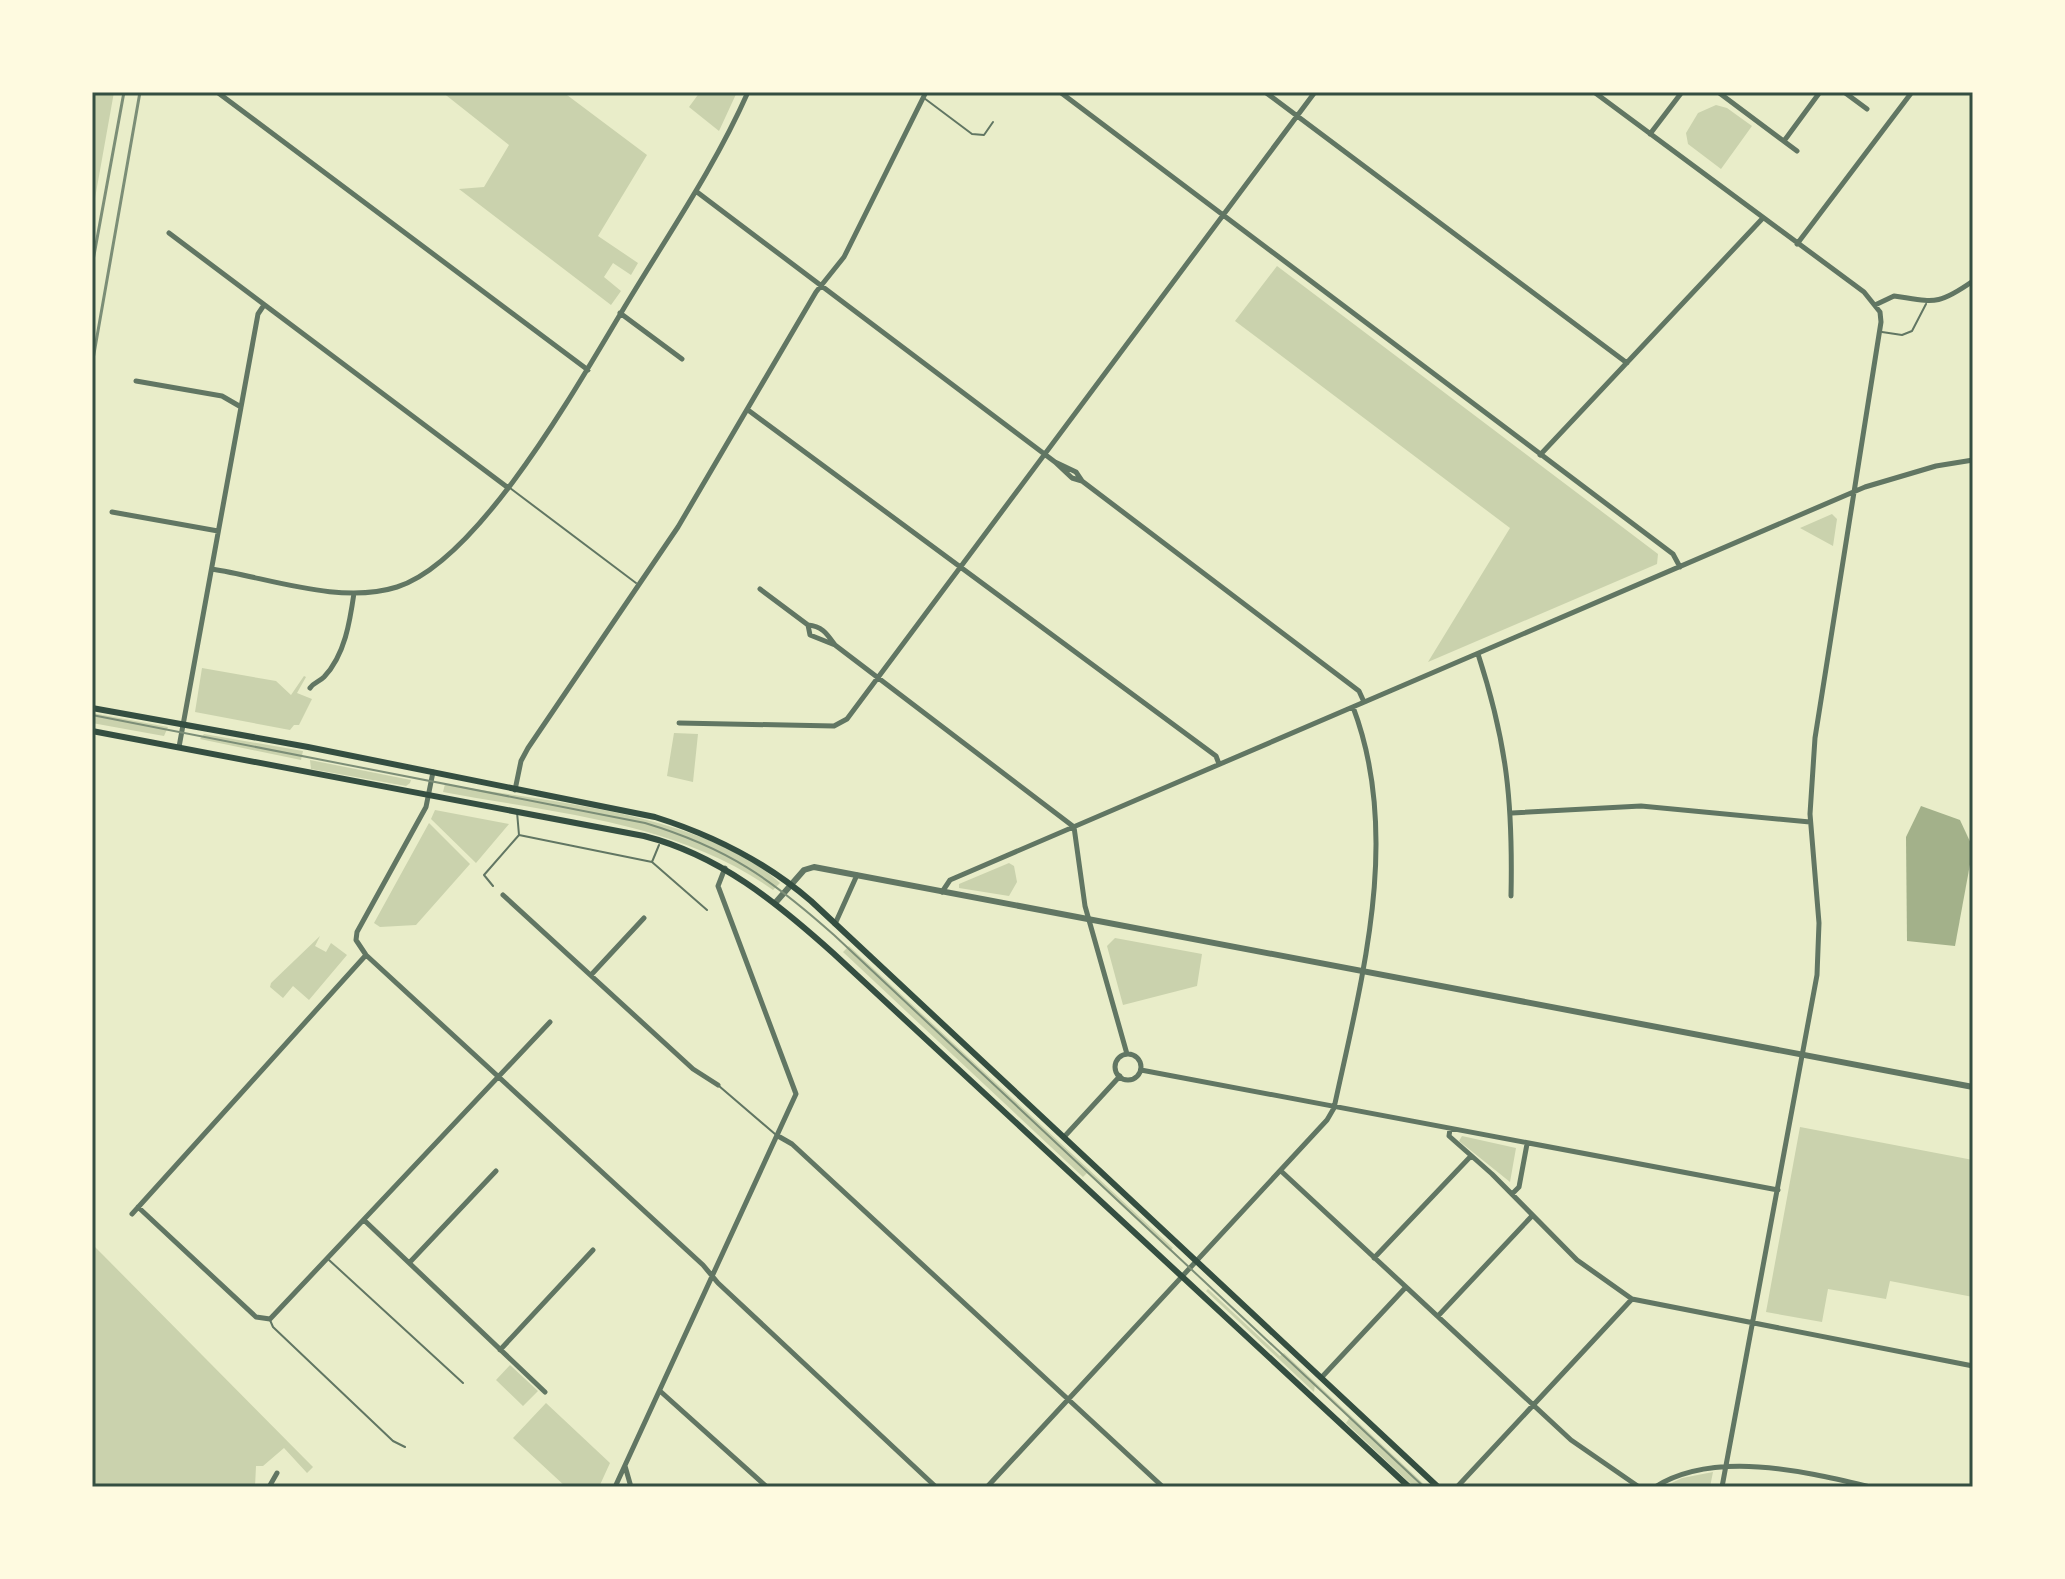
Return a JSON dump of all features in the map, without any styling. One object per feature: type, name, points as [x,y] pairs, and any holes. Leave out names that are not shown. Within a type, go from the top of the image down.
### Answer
[{"type":"main road","points":[[92,708],[433,772],[681,826],[737,851],[792,884],[1438,1487]]},
{"type":"main road","points":[[92,731],[660,840],[725,868],[776,902],[1409,1487]]},
{"type":"street","points":[[217,92],[588,370]]},
{"type":"street","points":[[212,569],[354,593],[400,586],[425,574],[468,533],[559,418],[620,313],[723,149],[748,92]]},
{"type":"street","points":[[1060,92],[1673,554],[1680,567]]},
{"type":"street","points":[[1265,92],[1627,363]]},
{"type":"street","points":[[679,723],[841,724],[879,678],[1315,92]]},
{"type":"street","points":[[1594,92],[1864,292],[1880,312],[1881,332],[1815,738],[1810,822],[1819,938],[1817,975],[1722,1487]]},
{"type":"street","points":[[1650,134],[1682,92]]},
{"type":"street","points":[[1718,92],[1797,151]]},
{"type":"street","points":[[1784,141],[1820,92]]},
{"type":"street","points":[[1844,92],[1867,109]]},
{"type":"street","points":[[1797,244],[1912,92]]},
{"type":"street","points":[[515,790],[521,761],[528,748],[640,586],[821,285],[844,257],[924,95]]},
{"type":"street","points":[[697,192],[1055,462],[1076,472],[1082,481],[1359,691],[1364,702]]},
{"type":"street","points":[[1540,455],[1762,219]]},
{"type":"street","points":[[169,233],[507,487]]},
{"type":"street","points":[[1875,305],[1894,296],[1926,303],[1941,300],[1973,281]]},
{"type":"street","points":[[179,747],[258,314],[264,305]]},
{"type":"street","points":[[620,313],[682,359]]},
{"type":"street","points":[[136,381],[222,396],[241,407]]},
{"type":"street","points":[[748,410],[1216,756],[1219,764]]},
{"type":"street","points":[[942,892],[947,882],[1855,492],[1914,471],[1973,460]]},
{"type":"street","points":[[112,512],[218,531]]},
{"type":"street","points":[[760,589],[808,625],[817,626],[835,645],[1074,827],[1090,920],[1127,1054]]},
{"type":"street","points":[[310,688],[323,678],[338,654],[348,629],[354,593]]},
{"type":"street","points":[[808,625],[810,635],[835,645]]},
{"type":"street","points":[[1478,654],[1500,729],[1512,813],[1511,896]]},
{"type":"street","points":[[987,1487],[1281,1171],[1334,1108],[1362,972],[1373,900],[1376,839],[1371,776],[1353,707]]},
{"type":"street","points":[[433,772],[422,815],[357,932],[356,940],[366,955],[703,1265],[713,1278],[936,1487]]},
{"type":"street","points":[[1512,813],[1641,806],[1810,822]]},
{"type":"street","points":[[776,902],[804,870],[814,867],[1973,1087]]},
{"type":"street","points":[[615,1487],[796,1091],[718,886],[725,868]]},
{"type":"street","points":[[835,924],[857,875]]},
{"type":"street","points":[[503,895],[693,1069],[718,1085]]},
{"type":"street","points":[[591,975],[644,918]]},
{"type":"street","points":[[132,1214],[366,955]]},
{"type":"street","points":[[138,1207],[256,1317],[270,1319],[329,1260],[550,1022]]},
{"type":"street","points":[[1127,1054],[1138,1058],[1141,1070]]},
{"type":"street","points":[[1120,1076],[1116,1064],[1127,1054]]},
{"type":"street","points":[[1141,1070],[1778,1190]]},
{"type":"street","points":[[1120,1076],[1133,1079],[1141,1070]]},
{"type":"street","points":[[1063,1138],[1120,1076]]},
{"type":"street","points":[[1450,1129],[1449,1136],[1577,1260],[1632,1299],[1973,1366]]},
{"type":"street","points":[[778,1136],[823,1172],[1163,1487]]},
{"type":"street","points":[[1512,1194],[1519,1187],[1527,1144]]},
{"type":"street","points":[[1374,1258],[1471,1156]]},
{"type":"street","points":[[410,1262],[496,1171]]},
{"type":"street","points":[[1281,1171],[1571,1440],[1639,1487]]},
{"type":"street","points":[[1438,1316],[1531,1217]]},
{"type":"street","points":[[365,1221],[545,1392]]},
{"type":"street","points":[[500,1350],[593,1250]]},
{"type":"street","points":[[1321,1378],[1406,1287]]},
{"type":"street","points":[[1457,1487],[1632,1299]]},
{"type":"street","points":[[660,1391],[767,1487]]},
{"type":"street","points":[[625,1466],[631,1487]]},
{"type":"street","points":[[1655,1487],[1689,1472],[1725,1466],[1788,1472],[1871,1487]]},
{"type":"street","points":[[269,1487],[277,1473]]},
{"type":"lane","points":[[924,95],[972,134],[984,135],[993,122]]},
{"type":"lane","points":[[1881,332],[1902,335],[1912,331],[1926,303]]},
{"type":"lane","points":[[507,487],[640,586]]},
{"type":"lane","points":[[517,811],[519,835]]},
{"type":"lane","points":[[519,835],[652,862],[707,910]]},
{"type":"lane","points":[[493,886],[484,875],[519,835]]},
{"type":"lane","points":[[652,862],[660,840]]},
{"type":"lane","points":[[718,1085],[778,1136]]},
{"type":"lane","points":[[329,1260],[463,1383]]},
{"type":"lane","points":[[270,1319],[273,1327],[405,1447]]},
{"type":"shaded area","points":[[92,92],[114,92],[92,215]]},
{"type":"shaded area","points":[[442,92],[563,92],[647,155],[598,236],[638,263],[631,275],[613,263],[604,277],[621,291],[611,305],[459,189],[484,187],[509,145]]},
{"type":"shaded area","points":[[700,92],[737,92],[719,131],[689,107]]},
{"type":"shaded area","points":[[1716,105],[1727,108],[1752,126],[1721,169],[1688,144],[1686,133],[1698,113]]},
{"type":"shaded area","points":[[1277,266],[1658,554],[1657,564],[1428,662],[1510,528],[1235,321]]},
{"type":"shaded area","points":[[1832,514],[1837,519],[1833,546],[1800,528]]},
{"type":"shaded area","points":[[202,668],[276,681],[291,695],[304,676],[297,693],[312,699],[299,725],[294,725],[290,730],[195,712]]},
{"type":"shaded area","points":[[92,713],[168,727],[164,736],[92,723]]},
{"type":"shaded area","points":[[674,733],[698,734],[693,782],[667,776]]},
{"type":"shaded area","points":[[204,734],[303,751],[301,760],[200,739]]},
{"type":"shaded area","points":[[310,760],[411,780],[406,786],[311,769]]},
{"type":"shaded area","points":[[445,784],[574,805],[666,825],[709,840],[747,859],[780,883],[773,890],[736,867],[656,835],[572,814],[443,792]]},
{"type":"shaded area","points":[[1921,806],[1960,820],[1973,848],[1955,946],[1907,941],[1906,837]]},
{"type":"shaded area","points":[[435,810],[509,824],[476,863],[431,819]]},
{"type":"shaded area","points":[[429,823],[470,864],[416,925],[380,927],[374,923]]},
{"type":"shaded area","points":[[1009,863],[1014,866],[1017,882],[1009,896],[959,888],[959,884]]},
{"type":"shaded area","points":[[320,936],[315,946],[326,952],[331,943],[347,955],[309,1000],[293,986],[283,998],[270,987],[271,983]]},
{"type":"shaded area","points":[[1115,938],[1202,954],[1197,986],[1123,1005],[1107,946]]},
{"type":"shaded area","points":[[849,946],[1173,1248],[1170,1251],[1087,1173],[1083,1177],[843,952]]},
{"type":"shaded area","points":[[1800,1127],[1973,1160],[1973,1297],[1890,1281],[1886,1299],[1828,1289],[1822,1322],[1766,1312]]},
{"type":"shaded area","points":[[1462,1136],[1516,1148],[1510,1182],[1459,1141]]},
{"type":"shaded area","points":[[92,1244],[313,1467],[307,1473],[284,1448],[263,1466],[256,1466],[255,1487],[92,1487]]},
{"type":"shaded area","points":[[1208,1289],[1280,1356],[1284,1353],[1427,1487],[1414,1487],[1346,1423],[1350,1417],[1315,1384],[1314,1392],[1206,1291]]},
{"type":"shaded area","points":[[510,1365],[538,1391],[523,1406],[496,1380]]},
{"type":"shaded area","points":[[546,1403],[610,1463],[599,1487],[566,1487],[513,1438]]},
{"type":"shaded area","points":[[1713,1472],[1710,1487],[1663,1487],[1682,1478]]},
{"type":"tram line","points":[[92,715],[645,823],[701,843],[747,867],[790,897],[834,935],[1424,1487]]},
{"type":"railway","points":[[92,266],[124,92]]},
{"type":"railway","points":[[92,365],[140,92]]}]
